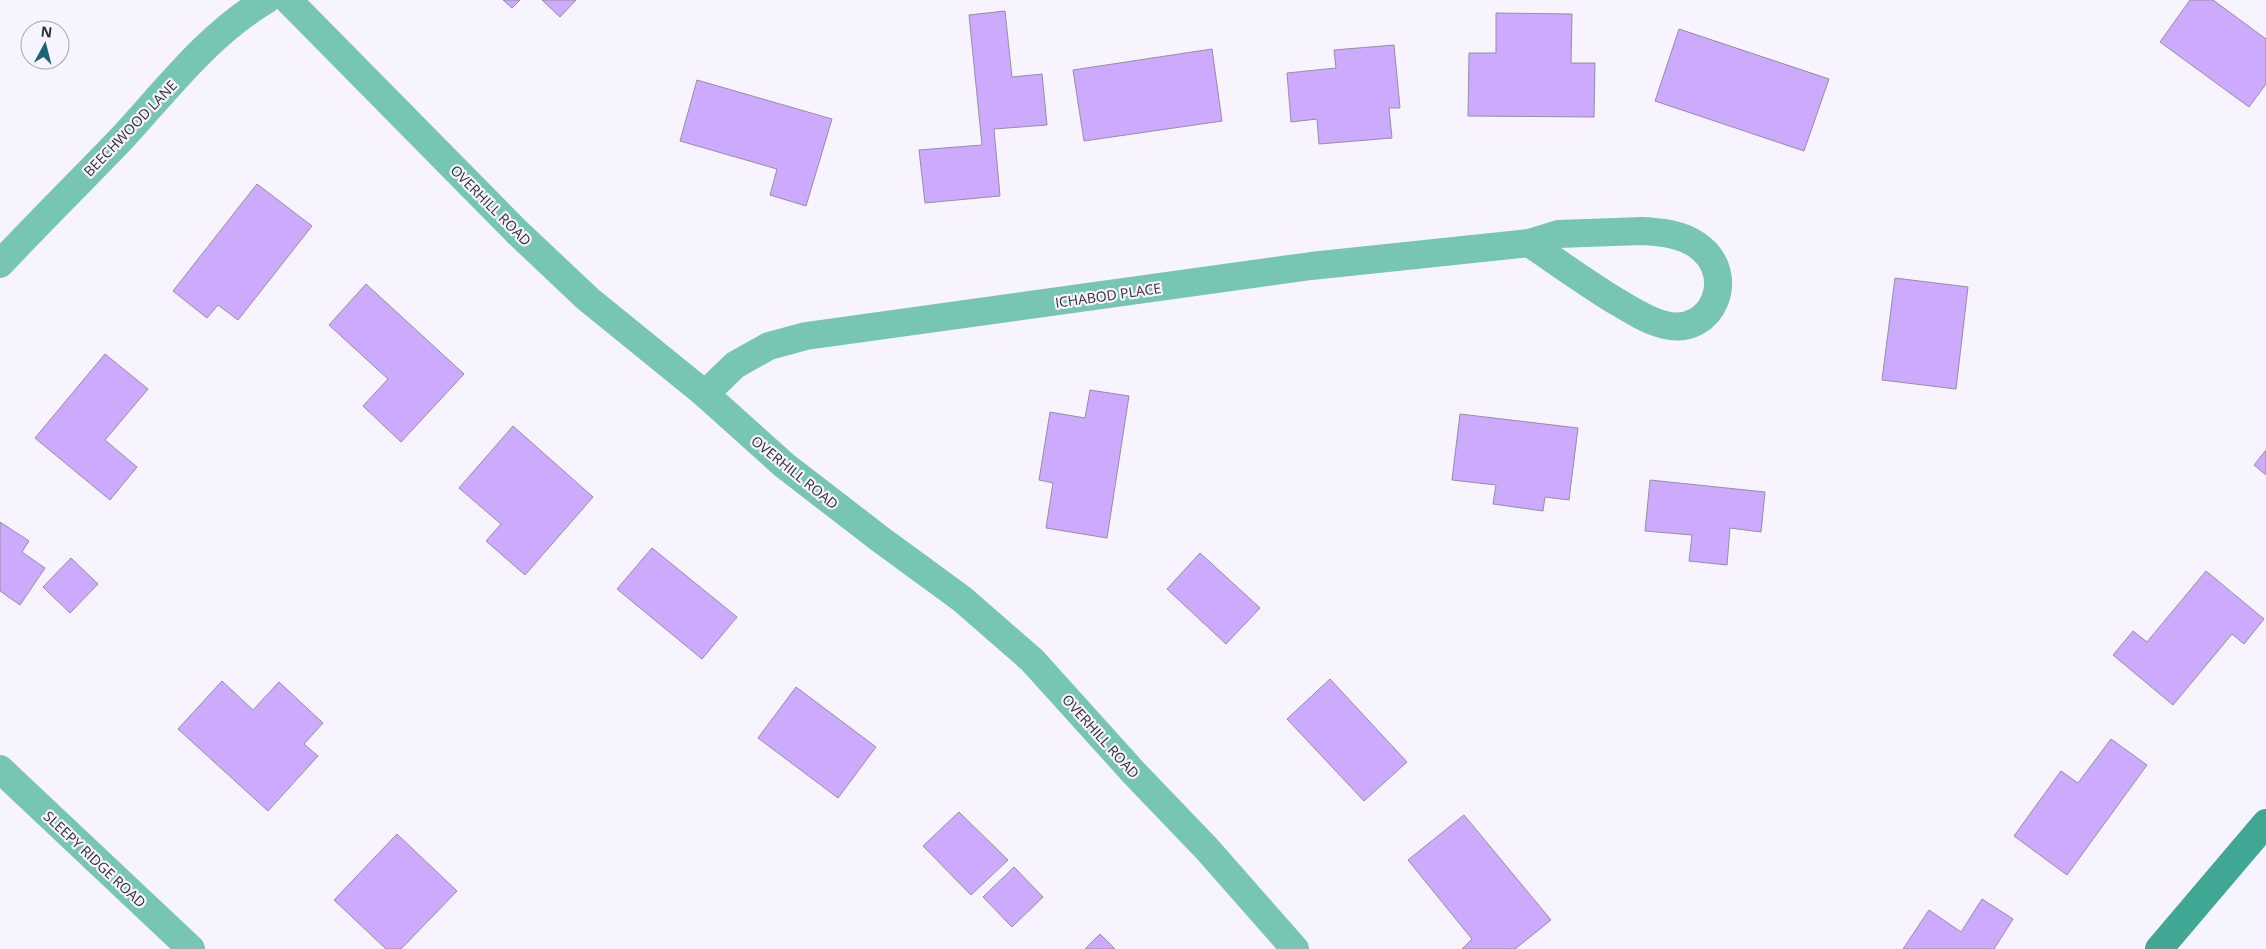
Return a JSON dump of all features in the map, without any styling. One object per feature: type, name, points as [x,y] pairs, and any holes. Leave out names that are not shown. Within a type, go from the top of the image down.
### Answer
[{"type":"main road","points":[[2158,949],[2266,823]]},
{"type":"street","name":"BEECHWOOD LANE","points":[[0,264],[62,198],[102,160],[214,38],[241,15],[266,0]]},
{"type":"street","name":"OVERHILL ROAD","points":[[288,0],[524,238],[588,299],[705,394],[784,465],[880,539],[962,598],[1032,660],[1135,774],[1207,849],[1295,949]]},
{"type":"street","name":"ICHABOD PLACE","points":[[705,394],[735,365],[769,346],[806,336],[1311,266],[1528,243],[1558,234],[1642,231],[1668,233],[1696,244],[1711,257],[1719,276],[1717,298],[1706,314],[1686,326],[1666,326],[1637,314],[1528,243]]},
{"type":"street","name":"SLEEPY RIDGE ROAD","points":[[0,769],[190,949]]},
{"type":"building","points":[[503,0],[520,0],[512,8]]},
{"type":"building","points":[[542,0],[576,0],[560,17]]},
{"type":"building","points":[[2190,0],[2213,0],[2266,39],[2266,84],[2249,107],[2160,42]]},
{"type":"building","points":[[1005,11],[1012,77],[1042,74],[1047,125],[994,129],[1000,196],[925,203],[919,150],[982,145],[969,15]]},
{"type":"building","points":[[1496,13],[1572,14],[1571,63],[1595,63],[1594,117],[1468,116],[1469,53],[1496,53]]},
{"type":"building","points":[[1679,29],[1829,79],[1804,151],[1655,101]]},
{"type":"building","points":[[1394,45],[1400,108],[1389,108],[1392,138],[1319,144],[1317,119],[1291,122],[1287,73],[1336,68],[1334,50]]},
{"type":"building","points":[[1212,49],[1222,121],[1084,141],[1073,70]]},
{"type":"building","points":[[697,80],[832,119],[806,206],[770,195],[777,169],[680,141]]},
{"type":"building","points":[[257,184],[312,226],[238,320],[218,305],[207,318],[173,291]]},
{"type":"building","points":[[1895,278],[1968,287],[1956,389],[1882,380]]},
{"type":"building","points":[[366,284],[464,374],[401,442],[363,406],[388,379],[329,325]]},
{"type":"building","points":[[105,354],[148,389],[105,440],[137,467],[110,500],[35,438]]},
{"type":"building","points":[[1090,390],[1129,396],[1107,538],[1046,528],[1053,483],[1039,480],[1050,412],[1085,418]]},
{"type":"building","points":[[1460,414],[1578,428],[1569,500],[1545,497],[1543,511],[1493,504],[1496,485],[1452,480]]},
{"type":"building","points":[[513,426],[593,497],[525,575],[486,541],[501,524],[459,488]]},
{"type":"building","points":[[2266,450],[2266,475],[2254,465]]},
{"type":"building","points":[[1650,480],[1765,492],[1761,532],[1730,528],[1727,565],[1689,561],[1692,535],[1645,531]]},
{"type":"building","points":[[0,522],[29,541],[22,552],[45,568],[20,605],[0,591]]},
{"type":"building","points":[[652,548],[737,617],[702,659],[617,589]]},
{"type":"building","points":[[1200,553],[1260,608],[1226,644],[1167,589]]},
{"type":"building","points":[[71,558],[98,584],[70,613],[43,587]]},
{"type":"building","points":[[2206,571],[2264,619],[2244,644],[2232,634],[2173,705],[2113,655],[2133,631],[2147,642]]},
{"type":"building","points":[[1330,679],[1407,762],[1364,801],[1287,719]]},
{"type":"building","points":[[222,681],[253,710],[279,682],[323,723],[304,744],[318,756],[268,811],[178,729]]},
{"type":"building","points":[[796,687],[876,747],[838,798],[758,738]]},
{"type":"building","points":[[2111,739],[2147,765],[2067,875],[2014,836],[2061,771],[2078,783]]},
{"type":"building","points":[[959,812],[1008,860],[971,895],[923,846]]},
{"type":"building","points":[[1464,815],[1551,920],[1515,949],[1462,949],[1472,939],[1408,860]]},
{"type":"building","points":[[397,834],[457,891],[401,949],[386,949],[334,900]]},
{"type":"building","points":[[1014,867],[1043,897],[1012,927],[983,897]]},
{"type":"building","points":[[1982,899],[2013,919],[1994,949],[1903,949],[1929,910],[1961,932]]},
{"type":"building","points":[[1100,934],[1115,949],[1085,949]]}]
